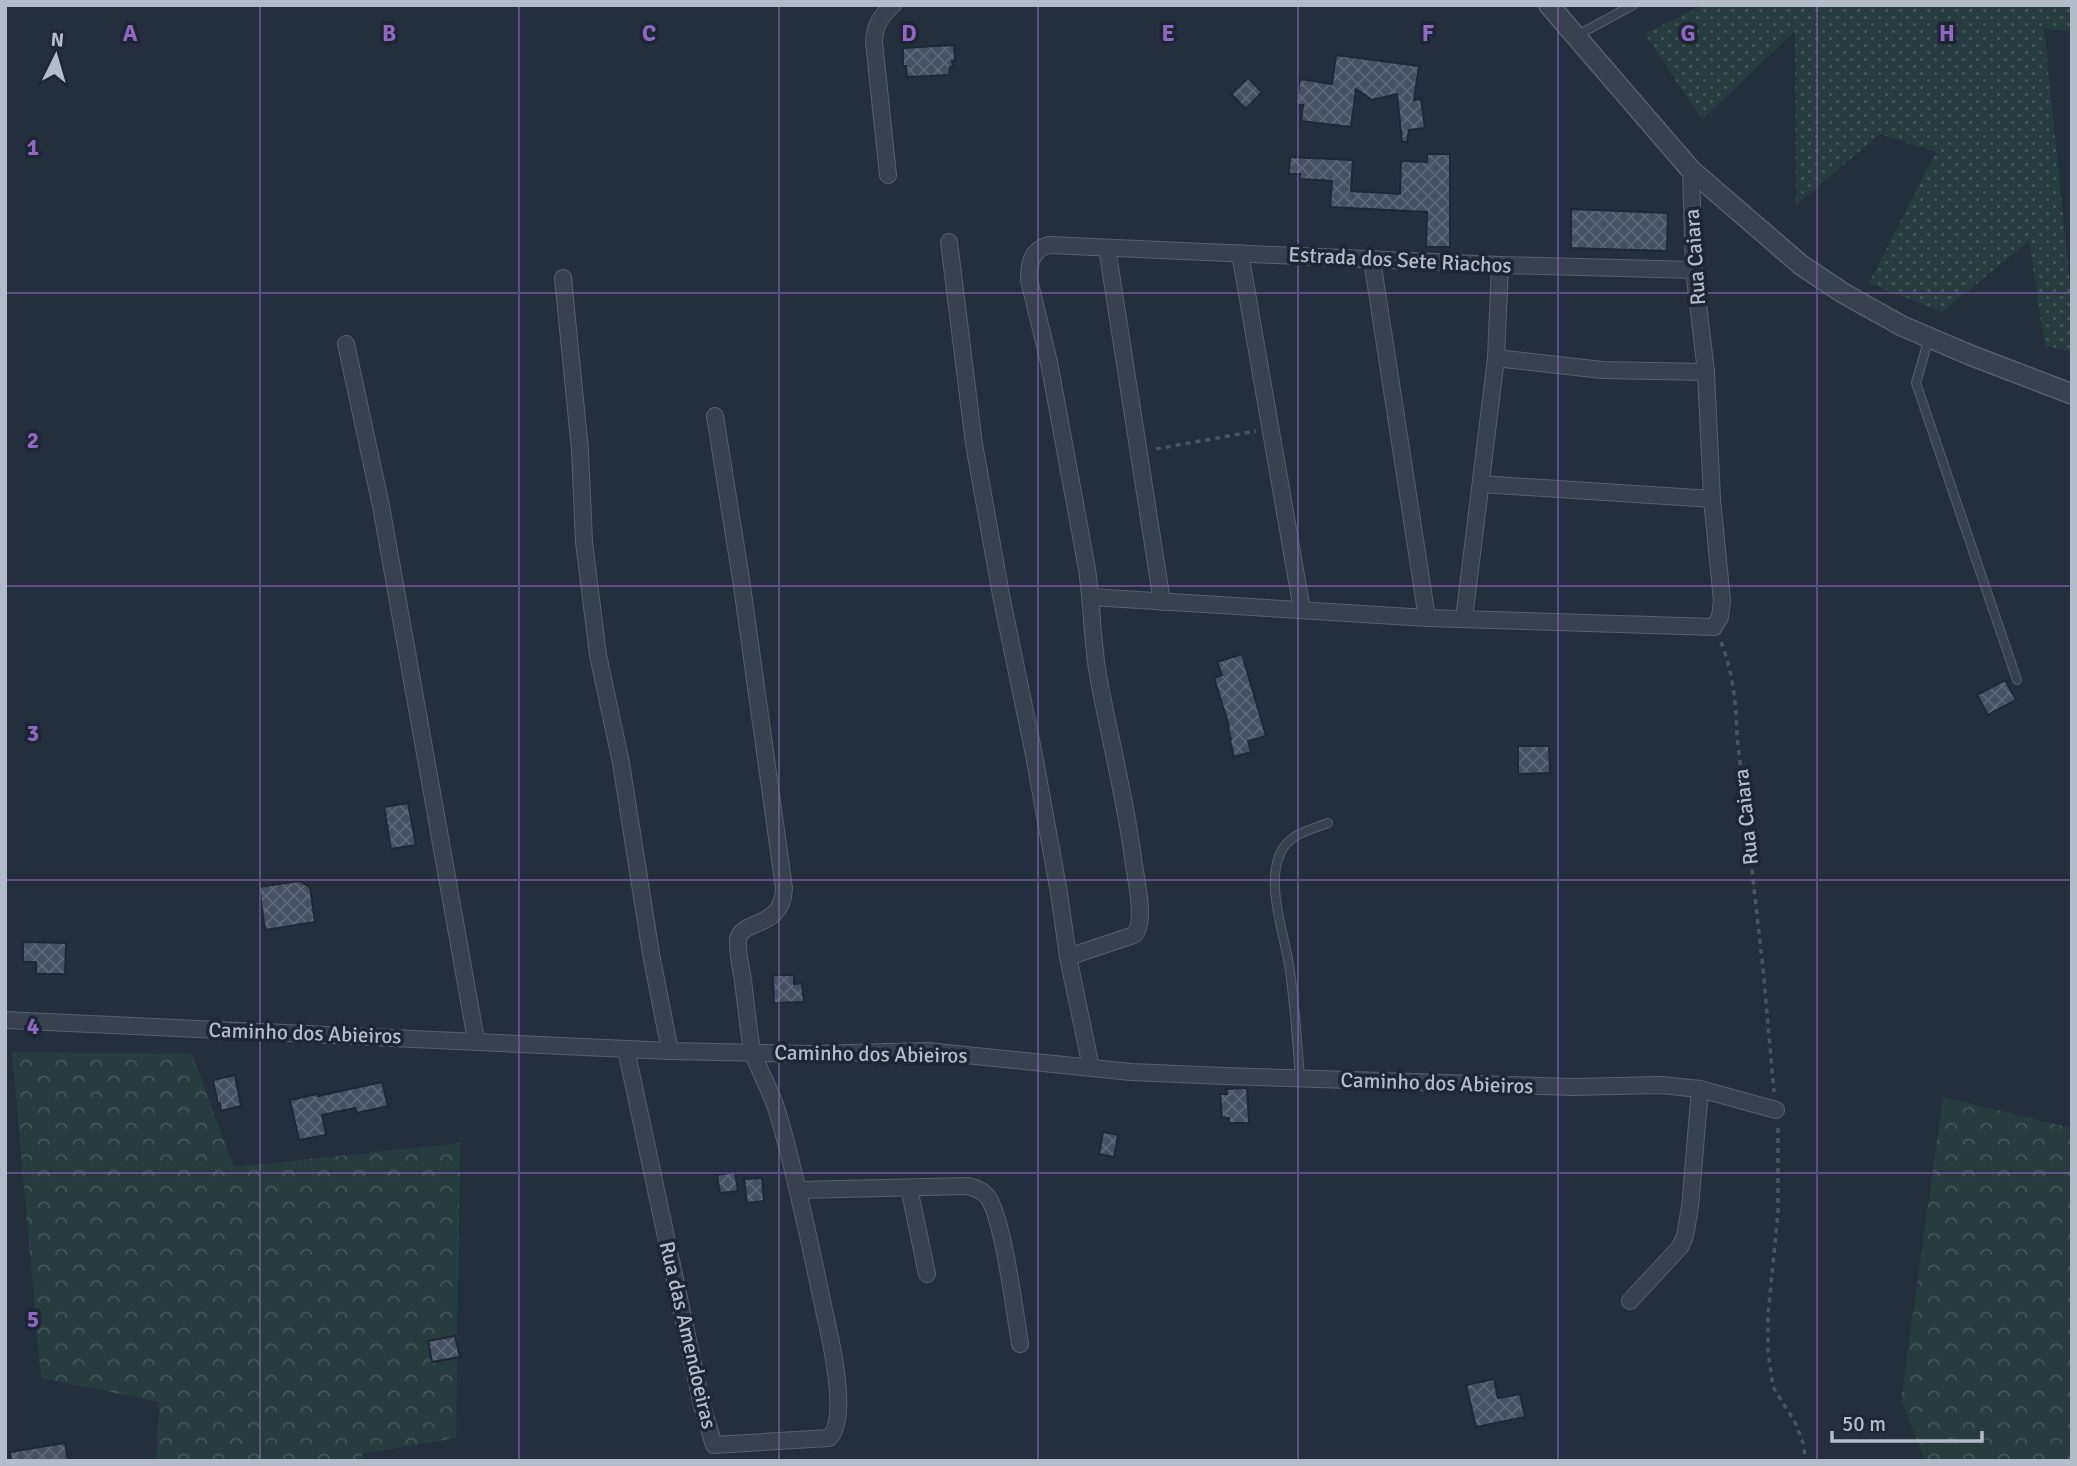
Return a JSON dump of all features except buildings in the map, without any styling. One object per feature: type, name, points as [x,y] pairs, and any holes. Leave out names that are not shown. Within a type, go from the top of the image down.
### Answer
[{"type":"street","points":[[888,175],[874,42],[878,20],[893,5]]},
{"type":"street","points":[[1549,5],[1691,170],[1801,265],[1843,293],[1902,326],[2072,394]]},
{"type":"street","name":"Rua Caiara","points":[[1691,170],[1693,270],[1706,372],[1712,499],[1722,601],[1720,617],[1714,627]]},
{"type":"street","points":[[949,242],[974,444],[1034,755],[1068,957],[1091,1068]]},
{"type":"street","name":"Estrada dos Sete Riachos","points":[[1068,957],[1129,937],[1138,931],[1140,924],[1129,829],[1093,638],[1091,597],[1049,362],[1029,280],[1029,267],[1035,252],[1049,245],[1500,265],[1693,270]]},
{"type":"street","points":[[1107,248],[1162,602]]},
{"type":"street","points":[[1240,253],[1302,610]]},
{"type":"street","points":[[1372,260],[1427,618]]},
{"type":"street","points":[[1464,619],[1496,358],[1500,265]]},
{"type":"street","points":[[563,278],[580,450],[584,542],[598,656],[621,763],[651,954],[670,1051]]},
{"type":"street","points":[[346,344],[382,506],[476,1041]]},
{"type":"street","points":[[1496,358],[1602,370],[1706,372]]},
{"type":"street","name":"Rua das Amendoeiras","points":[[626,1049],[702,1406],[716,1453],[829,1438],[836,1429],[838,1404],[834,1360],[798,1190],[780,1121],[753,1052],[738,938],[743,931],[766,920],[777,911],[783,902],[783,888],[741,579],[715,416]]},
{"type":"street","points":[[1481,485],[1712,499]]},
{"type":"street","points":[[1091,597],[1427,618],[1714,627]]},
{"type":"street","name":"Caminho dos Abieiros","points":[[5,1020],[670,1051],[810,1054],[944,1052],[1131,1072],[1573,1087],[1661,1085],[1700,1089],[1776,1110]]},
{"type":"street","points":[[1630,1301],[1679,1247],[1685,1236],[1700,1089]]},
{"type":"street","points":[[798,1190],[968,1186],[988,1196],[1000,1229],[1020,1344]]},
{"type":"street","points":[[909,1188],[927,1274]]},
{"type":"lane","points":[[1576,36],[1633,5]]},
{"type":"lane","points":[[1929,338],[1916,383],[2017,680]]},
{"type":"lane","points":[[1300,1078],[1289,967],[1277,905],[1276,864],[1286,843],[1298,834],[1328,823]]},
{"type":"path","points":[[1139,452],[1271,429]]},
{"type":"path","name":"Rua Caiara","points":[[1714,627],[1730,664],[1779,1134],[1768,1352],[1773,1387],[1795,1422],[1807,1461]]},
{"type":"green space","points":[[1703,5],[2072,5],[2072,32],[2044,28],[2072,304],[2072,352],[2045,346],[2029,241],[1942,312],[1869,283],[1936,152],[1880,134],[1796,205],[1795,31],[1702,120],[1645,34]]},
{"type":"green space","points":[[12,1052],[192,1054],[234,1167],[460,1143],[456,1438],[362,1454],[361,1461],[156,1461],[159,1402],[41,1378]]},
{"type":"green space","points":[[1943,1097],[2072,1128],[2072,1461],[1925,1461],[1901,1399]]}]
